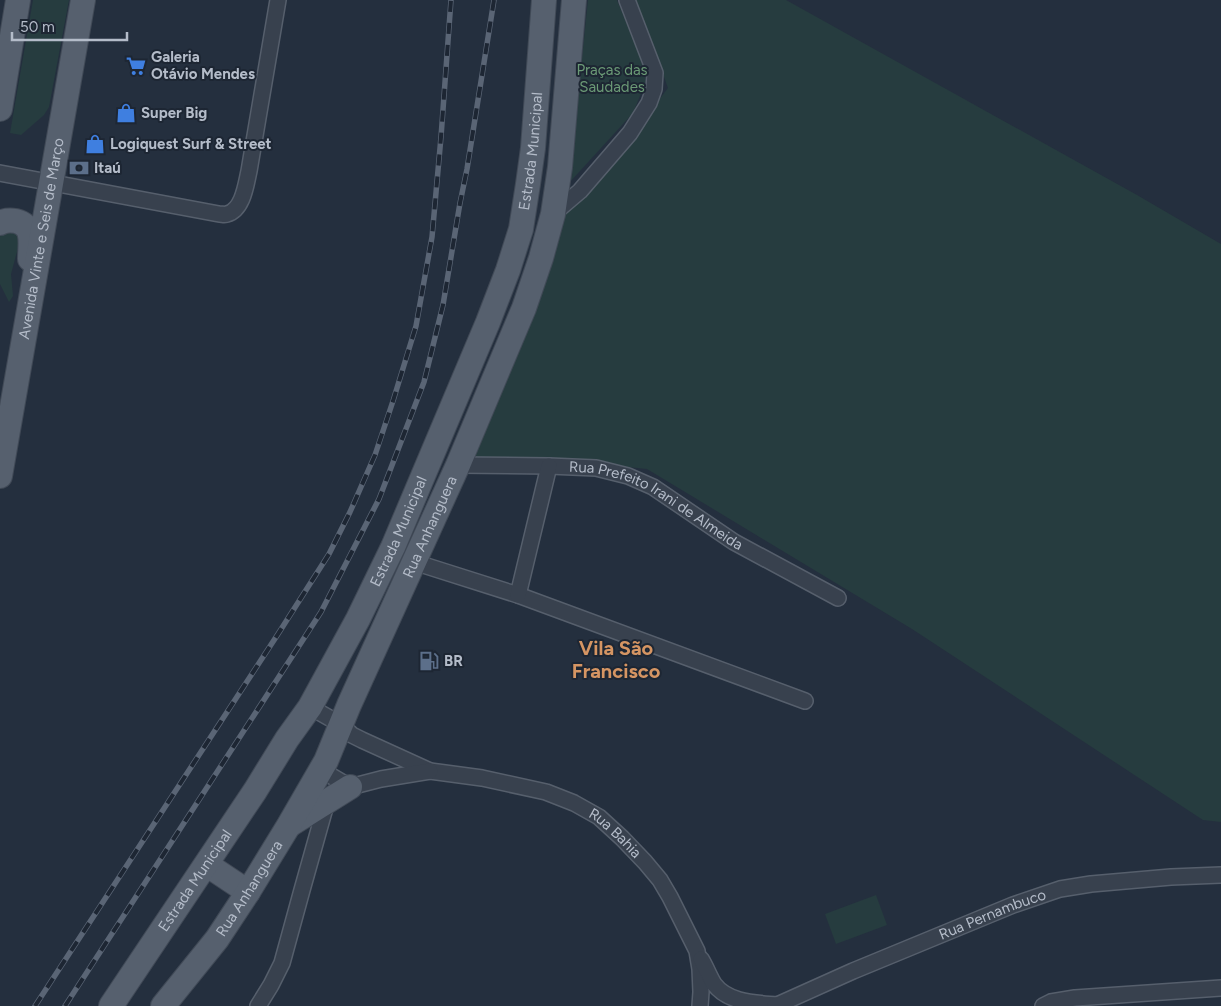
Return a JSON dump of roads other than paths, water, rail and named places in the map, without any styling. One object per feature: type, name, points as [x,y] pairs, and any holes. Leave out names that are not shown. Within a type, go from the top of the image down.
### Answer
[{"type":"main road","points":[[0,109],[18,0]]},
{"type":"main road","name":"Avenida Vinte e Seis de Março","points":[[0,476],[83,0]]},
{"type":"main road","name":"Estrada Municipal","points":[[110,1006],[305,714],[358,619],[393,547],[458,395],[508,270],[521,228],[537,110],[544,0]]},
{"type":"main road","name":"Rua Anhanguera","points":[[163,1006],[217,939],[290,825],[323,766],[340,724],[458,464],[524,308],[541,258],[553,214],[560,167],[574,0]]},
{"type":"main road","points":[[0,223],[6,220],[16,221],[29,229],[32,290]]},
{"type":"main road","points":[[305,714],[325,745],[323,766]]},
{"type":"main road","points":[[290,825],[350,787]]},
{"type":"main road","points":[[121,1006],[215,870],[246,818],[255,791]]},
{"type":"main road","points":[[215,870],[248,892]]},
{"type":"street","points":[[0,174],[219,214],[228,214],[237,208],[243,195],[249,171],[278,0]]},
{"type":"street","points":[[553,214],[580,190],[630,132],[649,103],[654,89],[655,73],[627,0]]},
{"type":"street","name":"Rua Prefeito Irani de Almeida","points":[[458,464],[596,468],[628,476],[653,487],[734,542],[838,598]]},
{"type":"street","points":[[518,595],[549,466]]},
{"type":"street","points":[[414,562],[518,595],[805,701]]},
{"type":"street","points":[[305,714],[340,724],[352,735],[430,771]]},
{"type":"street","points":[[323,766],[328,774],[350,787],[381,779],[430,771]]},
{"type":"street","name":"Rua Bahia","points":[[430,771],[482,778],[546,792],[574,803],[599,817],[645,862],[660,880],[670,897],[696,951],[700,969],[700,1006]]},
{"type":"street","points":[[258,1006],[282,963],[327,801]]},
{"type":"street","name":"Rua Pernambuco","points":[[696,951],[714,983],[726,995],[748,1002],[776,1005],[1004,909],[1060,889],[1091,884],[1171,877],[1221,875]]},
{"type":"street","points":[[1043,1006],[1050,1002],[1075,998],[1221,988]]},
{"type":"railway","points":[[35,1006],[329,554],[375,455],[416,326],[432,237],[451,0]]},
{"type":"railway","points":[[65,1006],[321,612],[379,499],[424,382],[443,305],[494,0]]},
{"type":"place","name":"Galeria Otávio Mendes","points":[[136,66]]},
{"type":"place","name":"Super Big","points":[[126,113]]},
{"type":"place","name":"Logiquest Surf & Street","points":[[95,144]]},
{"type":"place","name":"Itaú","points":[[79,168]]},
{"type":"place","name":"BR","points":[[429,661]]},
{"type":"district","name":"Vila São Francisco","points":[[616,660]]},
{"type":"park label","name":"Praças das Saudades","points":[[612,78]]}]
